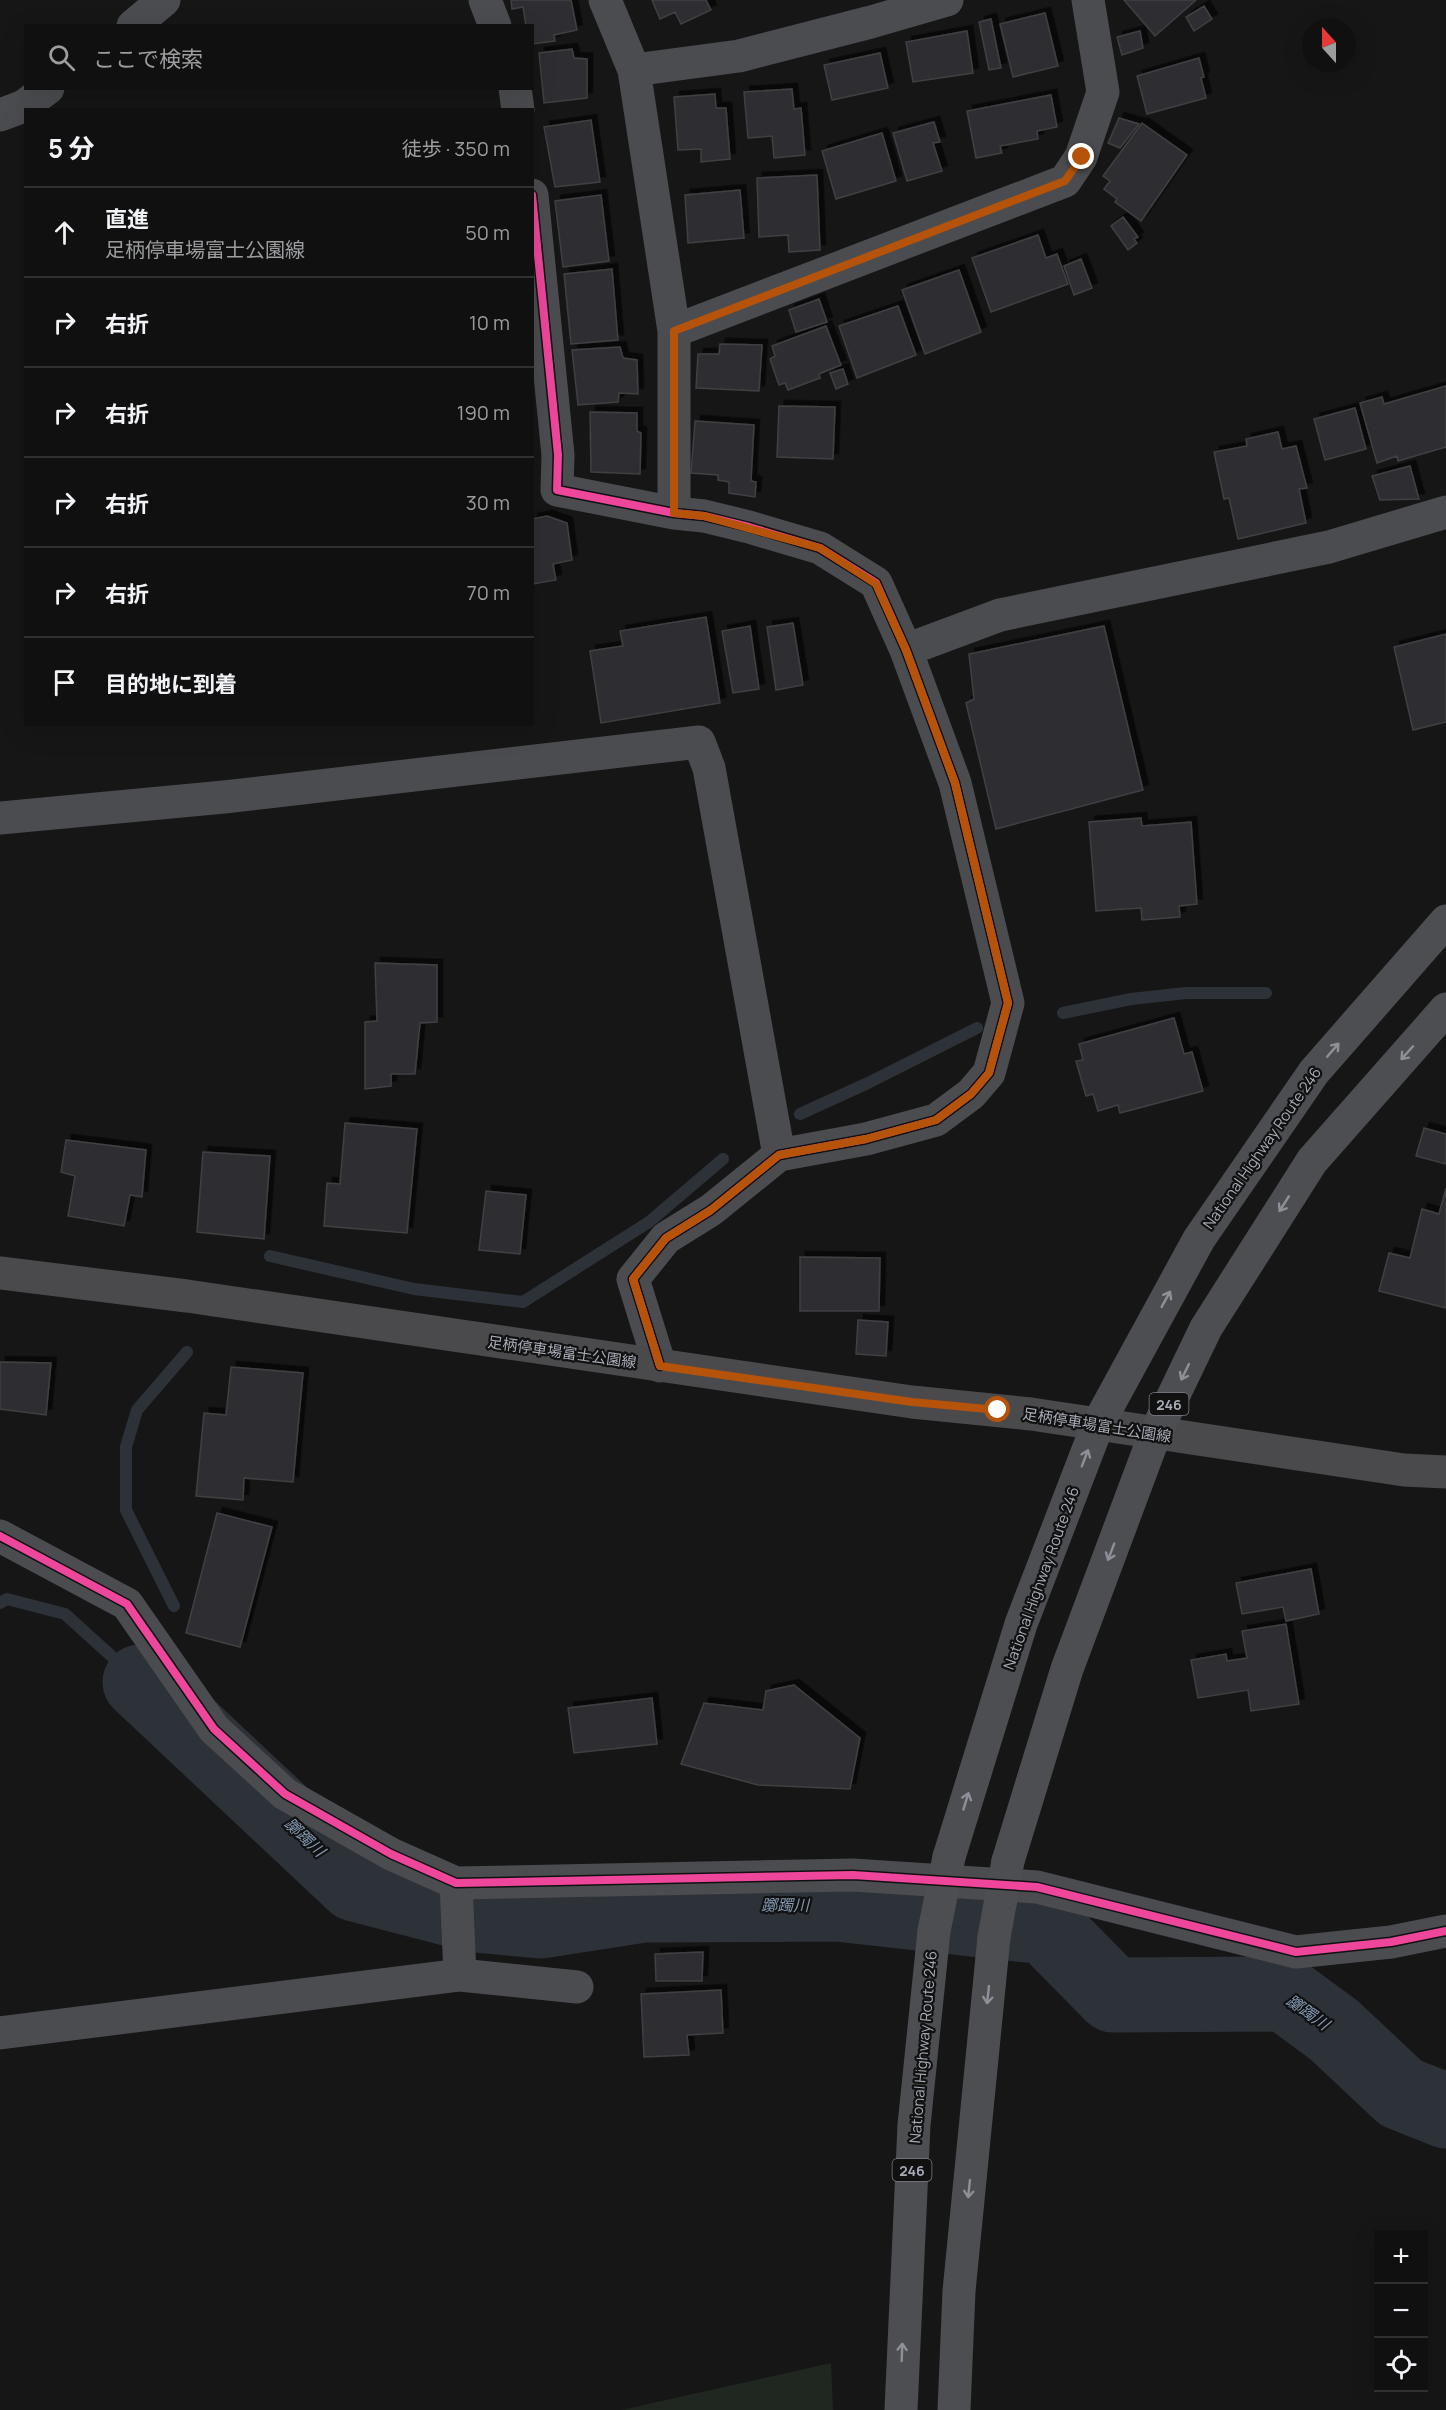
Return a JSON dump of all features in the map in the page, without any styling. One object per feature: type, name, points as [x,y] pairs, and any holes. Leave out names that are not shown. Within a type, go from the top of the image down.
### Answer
[{"type":"highway","name":"National Highway Route 246","points":[[901,2410],[914,2125],[934,1931],[949,1857],[1021,1624],[1098,1424],[1199,1239],[1307,1082],[1446,921]]},
{"type":"highway","name":"246","points":[[954,2410],[959,2290],[994,1937],[1008,1861],[1067,1669],[1155,1434],[1206,1328],[1312,1161],[1446,1010]]},
{"type":"main road","name":"足柄停車場富士公園線","points":[[0,1273],[198,1298],[912,1402],[1031,1414],[1404,1470],[1446,1472]]},
{"type":"street","points":[[135,24],[164,0]]},
{"type":"street","points":[[485,0],[494,24]]},
{"type":"street","points":[[605,0],[634,70],[674,331],[674,513]]},
{"type":"street","points":[[634,70],[739,56],[947,0]]},
{"type":"street","points":[[674,331],[1065,181],[1082,157],[1103,92],[1088,0]]},
{"type":"street","points":[[0,115],[24,106],[45,90]]},
{"type":"street","points":[[515,90],[518,108]]},
{"type":"street","points":[[534,215],[558,455],[557,490],[674,513],[704,516],[820,548],[876,584],[906,650],[955,783],[1008,1003],[989,1073],[971,1094],[936,1120],[866,1139],[779,1155],[711,1210],[666,1238],[633,1279],[660,1366]]},
{"type":"street","points":[[906,650],[1000,615],[1329,547],[1446,512]]},
{"type":"street","points":[[0,818],[224,797],[699,742],[709,768],[779,1155]]},
{"type":"street","points":[[0,1536],[127,1604],[214,1729],[285,1794],[391,1854],[456,1883],[854,1875],[1037,1887],[1296,1952],[1391,1942],[1446,1931]]},
{"type":"street","points":[[456,1883],[460,1974]]},
{"type":"street","points":[[0,2033],[460,1974],[577,1987]]},
{"type":"shaded area","points":[[831,2363],[833,2410],[622,2410]]},
{"type":"building","points":[[511,0],[571,0],[577,30],[554,35],[555,41],[534,44],[534,24],[526,24],[523,7],[512,9]]},
{"type":"building","points":[[652,0],[706,0],[711,10],[681,24],[675,12],[660,19]]},
{"type":"building","points":[[1124,0],[1196,0],[1155,36]]},
{"type":"building","points":[[1204,6],[1212,19],[1194,31],[1186,17]]},
{"type":"building","points":[[1045,13],[1058,66],[1013,77],[1000,24]]},
{"type":"building","points":[[991,19],[1001,68],[989,70],[979,22]]},
{"type":"building","points":[[967,31],[973,73],[913,82],[906,42]]},
{"type":"building","points":[[1140,31],[1143,48],[1122,55],[1117,37]]},
{"type":"building","points":[[572,49],[574,58],[587,59],[587,98],[544,103],[539,53]]},
{"type":"building","points":[[880,53],[888,88],[832,100],[824,65]]},
{"type":"building","points":[[1199,58],[1206,98],[1147,114],[1137,76]]},
{"type":"building","points":[[792,89],[794,109],[801,108],[805,155],[774,158],[772,136],[748,138],[744,92]]},
{"type":"building","points":[[715,94],[716,108],[726,108],[730,159],[701,162],[701,149],[678,150],[674,97]]},
{"type":"building","points":[[1051,95],[1057,127],[1037,131],[1038,139],[1000,146],[1002,153],[976,158],[967,111]]},
{"type":"building","points":[[1119,118],[1139,124],[1120,148],[1108,143]]},
{"type":"building","points":[[591,120],[600,182],[555,187],[544,127]]},
{"type":"building","points":[[934,122],[940,142],[933,143],[942,171],[907,181],[893,133]]},
{"type":"building","points":[[1142,123],[1187,155],[1141,221],[1115,202],[1117,199],[1104,189],[1110,181],[1103,176]]},
{"type":"building","points":[[882,133],[896,181],[836,199],[822,151]]},
{"type":"building","points":[[817,175],[820,250],[789,252],[788,235],[759,237],[757,178]]},
{"type":"building","points":[[740,190],[744,238],[688,243],[685,195]]},
{"type":"building","points":[[601,195],[609,261],[563,267],[555,201]]},
{"type":"building","points":[[1123,217],[1138,237],[1134,239],[1137,243],[1128,250],[1111,226]]},
{"type":"building","points":[[1038,235],[1046,258],[1057,254],[1068,284],[991,312],[972,258]]},
{"type":"building","points":[[1081,259],[1092,288],[1074,295],[1064,266]]},
{"type":"building","points":[[612,269],[618,340],[571,344],[564,274]]},
{"type":"building","points":[[959,270],[981,332],[925,354],[902,290]]},
{"type":"building","points":[[819,299],[827,322],[796,332],[789,310]]},
{"type":"building","points":[[898,306],[916,355],[857,378],[839,326]]},
{"type":"building","points":[[826,326],[841,365],[819,374],[820,378],[788,390],[785,383],[779,385],[770,359],[775,356],[772,346]]},
{"type":"building","points":[[720,344],[762,345],[759,391],[696,388],[698,354],[719,354]]},
{"type":"building","points":[[620,347],[623,358],[637,360],[638,394],[619,393],[618,402],[578,405],[572,350]]},
{"type":"building","points":[[843,369],[848,384],[836,389],[830,373]]},
{"type":"building","points":[[1446,386],[1446,447],[1398,461],[1397,456],[1377,463],[1360,403],[1382,397],[1384,404]]},
{"type":"building","points":[[779,406],[835,407],[833,459],[777,457]]},
{"type":"building","points":[[1355,408],[1366,449],[1325,460],[1314,419]]},
{"type":"building","points":[[590,412],[637,413],[637,431],[641,433],[640,474],[591,472]]},
{"type":"building","points":[[695,421],[754,425],[751,481],[756,482],[755,497],[729,493],[729,482],[718,480],[718,475],[691,473]]},
{"type":"building","points":[[1278,432],[1282,449],[1296,446],[1307,488],[1299,489],[1306,523],[1238,539],[1229,498],[1224,499],[1214,452],[1247,446],[1246,439]]},
{"type":"building","points":[[1410,466],[1419,499],[1380,500],[1372,476]]},
{"type":"building","points":[[547,516],[567,523],[572,560],[553,564],[556,580],[534,584],[534,519]]},
{"type":"building","points":[[706,617],[720,703],[601,723],[590,651],[623,646],[620,631]]},
{"type":"building","points":[[793,623],[803,685],[776,690],[767,627]]},
{"type":"building","points":[[750,626],[759,689],[733,693],[722,631]]},
{"type":"building","points":[[1104,626],[1143,790],[996,829],[966,703],[974,699],[969,654]]},
{"type":"building","points":[[1446,634],[1446,722],[1413,730],[1394,647]]},
{"type":"building","points":[[1141,818],[1142,826],[1191,822],[1197,904],[1179,906],[1180,917],[1142,920],[1141,908],[1096,911],[1089,822]]},
{"type":"building","points":[[375,963],[437,965],[437,1022],[420,1023],[415,1074],[391,1074],[391,1086],[365,1089],[365,1022],[377,1021]]},
{"type":"building","points":[[1174,1018],[1184,1054],[1192,1052],[1203,1091],[1120,1113],[1118,1105],[1098,1111],[1093,1094],[1086,1096],[1076,1061],[1083,1060],[1079,1044]]},
{"type":"building","points":[[345,1123],[417,1129],[407,1233],[324,1226],[327,1183],[340,1184]]},
{"type":"building","points":[[1424,1128],[1446,1134],[1446,1164],[1416,1156]]},
{"type":"building","points":[[66,1140],[146,1150],[142,1197],[130,1195],[124,1226],[68,1216],[75,1176],[61,1172]]},
{"type":"building","points":[[203,1152],[270,1156],[264,1239],[197,1232]]},
{"type":"building","points":[[1446,1188],[1446,1308],[1379,1291],[1389,1253],[1410,1258],[1422,1209],[1439,1214]]},
{"type":"building","points":[[486,1191],[526,1195],[520,1254],[479,1250]]},
{"type":"building","points":[[800,1257],[880,1258],[879,1311],[800,1311]]},
{"type":"building","points":[[858,1320],[888,1322],[886,1356],[856,1354]]},
{"type":"building","points":[[0,1362],[51,1363],[46,1415],[0,1409]]},
{"type":"building","points":[[231,1367],[303,1373],[293,1482],[244,1478],[243,1500],[196,1496],[204,1413],[226,1415]]},
{"type":"building","points":[[217,1513],[272,1527],[240,1647],[186,1633]]},
{"type":"building","points":[[1311,1569],[1319,1614],[1286,1621],[1283,1607],[1242,1614],[1236,1583]]},
{"type":"building","points":[[1286,1624],[1299,1704],[1251,1711],[1248,1690],[1198,1698],[1191,1660],[1226,1654],[1227,1661],[1247,1658],[1242,1631]]},
{"type":"building","points":[[794,1685],[860,1738],[850,1789],[758,1785],[681,1764],[704,1703],[763,1710],[766,1691]]},
{"type":"building","points":[[652,1698],[657,1744],[574,1753],[568,1708]]},
{"type":"building","points":[[703,1952],[702,1981],[656,1981],[655,1954]]},
{"type":"building","points":[[721,1990],[723,2033],[687,2035],[689,2055],[644,2057],[641,1994]]},
{"type":"waterway","points":[[1063,1013],[1131,999],[1186,993],[1266,993]]},
{"type":"waterway","points":[[800,1114],[868,1083],[977,1028]]},
{"type":"waterway","points":[[270,1256],[414,1289],[523,1302],[649,1222],[723,1159]]},
{"type":"waterway","points":[[174,1606],[126,1510],[126,1447],[137,1410],[187,1352]]},
{"type":"waterway","points":[[0,1603],[7,1599],[65,1614],[140,1682]]},
{"type":"waterway","name":"躑躅川","points":[[140,1682],[355,1884],[474,1915],[541,1921],[644,1905],[837,1904],[1046,1927],[1113,1995],[1285,1994],[1334,2030],[1401,2093],[1446,2111]]},
{"type":"cycle path","points":[[534,215],[558,455],[557,490],[674,513],[704,516],[749,527],[820,548],[876,583],[906,650],[955,783],[1008,1003],[989,1073],[971,1094],[936,1120],[866,1139],[779,1155],[711,1210],[666,1238],[633,1279],[660,1366]]},
{"type":"cycle path","points":[[0,1536],[127,1604],[214,1729],[285,1794],[391,1854],[456,1883],[853,1875],[1037,1887],[1296,1952],[1391,1942],[1446,1931]]},
{"type":"route","points":[[998,1410],[912,1402],[660,1366],[633,1279],[666,1238],[711,1210],[779,1155],[866,1139],[936,1120],[971,1094],[989,1073],[1008,1003],[955,783],[906,650],[876,584],[820,548],[749,526],[704,516],[674,513],[674,331],[1065,181],[1082,157]]}]
